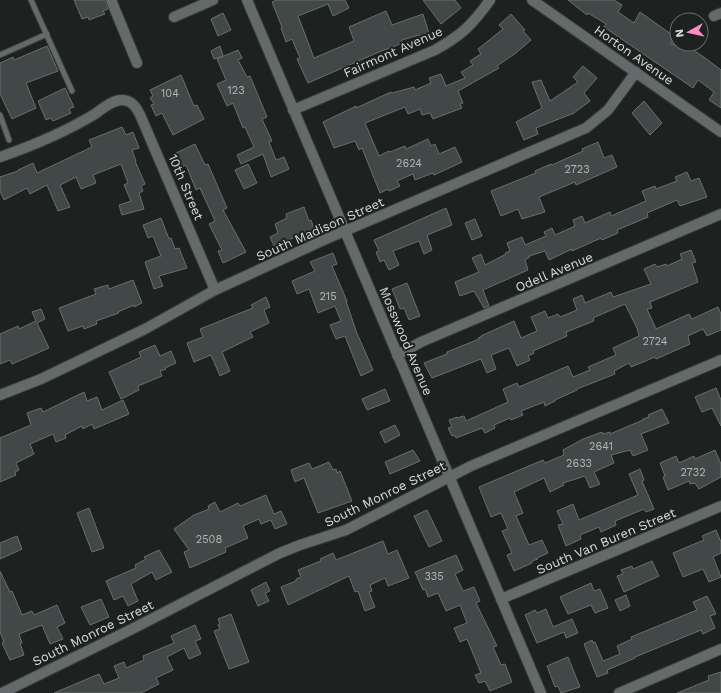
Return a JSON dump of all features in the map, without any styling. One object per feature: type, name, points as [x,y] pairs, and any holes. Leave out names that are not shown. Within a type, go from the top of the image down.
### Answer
[{"type":"street","points":[[111,0],[137,63]]},
{"type":"street","points":[[174,17],[213,0]]},
{"type":"street","name":"Mosswood Avenue","points":[[247,0],[344,232],[541,693]]},
{"type":"street","name":"Fairmont Avenue","points":[[293,110],[435,50],[452,41],[476,20],[490,0]]},
{"type":"street","name":"Horton Avenue","points":[[532,0],[721,132]]},
{"type":"street","name":"South Madison Street","points":[[0,395],[42,379],[145,329],[216,290],[344,232],[586,128],[608,110],[636,72]]},
{"type":"street","name":"10th Street","points":[[0,157],[64,130],[88,118],[114,102],[120,100],[130,102],[142,117],[216,290]]},
{"type":"street","name":"Odell Avenue","points":[[397,355],[421,342],[721,214]]},
{"type":"street","name":"South Monroe Street","points":[[2,693],[132,629],[280,553],[346,530],[449,477],[721,360]]},
{"type":"street","name":"South Van Buren Street","points":[[501,599],[721,506]]},
{"type":"street","points":[[619,693],[721,650]]},
{"type":"lane","points":[[31,0],[72,91]]},
{"type":"lane","points":[[0,55],[47,34]]},
{"type":"lane","points":[[0,115],[9,140]]},
{"type":"building","points":[[74,0],[105,0],[108,9],[103,11],[105,14],[89,20],[88,17],[82,19]]},
{"type":"building","points":[[277,0],[345,0],[349,8],[333,16],[328,4],[298,16],[314,58],[354,41],[349,27],[386,11],[392,25],[423,14],[429,34],[420,38],[419,35],[402,40],[403,43],[308,83],[297,59],[300,58],[292,39],[286,42],[272,2]]},
{"type":"building","points":[[423,0],[455,0],[461,8],[441,24]]},
{"type":"building","points":[[568,0],[614,0],[622,5],[618,12],[634,23],[640,12],[669,33],[669,52],[696,52],[721,70],[721,108],[709,100],[714,92],[698,80],[693,88],[604,27],[606,24],[588,13],[587,15]]},
{"type":"building","points":[[223,13],[231,30],[218,36],[211,19]]},
{"type":"building","points":[[511,14],[525,30],[523,31],[531,40],[516,53],[497,66],[499,68],[458,91],[463,103],[460,104],[462,108],[433,119],[430,113],[422,115],[420,109],[408,114],[405,107],[365,123],[379,156],[405,146],[406,149],[428,139],[431,146],[435,144],[439,154],[455,147],[462,162],[434,175],[433,173],[415,180],[413,174],[397,181],[400,186],[380,193],[362,148],[359,150],[355,141],[334,148],[323,122],[356,106],[356,108],[391,92],[414,87],[415,90],[431,83],[429,78],[441,74],[446,86],[465,78],[461,72],[473,65],[470,61],[481,54],[478,49],[503,29],[499,25]]},
{"type":"building","points":[[47,46],[58,71],[26,83],[36,108],[12,119],[0,94],[0,63],[13,57],[14,60]]},
{"type":"building","points":[[220,46],[223,56],[214,59],[211,51]]},
{"type":"building","points":[[238,50],[242,58],[238,60],[247,77],[250,76],[267,117],[262,119],[272,141],[269,142],[276,160],[284,157],[289,169],[271,177],[263,154],[241,164],[237,155],[254,147],[245,127],[243,128],[233,103],[227,106],[217,84],[226,80],[217,59]]},
{"type":"building","points":[[583,66],[597,78],[584,93],[590,101],[574,113],[536,128],[538,134],[524,140],[516,122],[542,108],[532,82],[541,80],[550,101],[578,82],[573,77]]},
{"type":"building","points":[[181,75],[194,106],[197,105],[204,119],[173,135],[162,113],[156,116],[151,105],[154,104],[150,98],[153,96],[150,90]]},
{"type":"building","points":[[65,88],[74,107],[69,109],[71,113],[53,121],[51,118],[46,120],[38,101]]},
{"type":"building","points":[[644,101],[662,123],[650,135],[632,113]]},
{"type":"building","points":[[122,127],[126,135],[133,132],[139,148],[132,150],[145,184],[141,186],[143,191],[139,193],[144,209],[122,215],[119,205],[131,201],[124,185],[128,183],[121,164],[93,175],[96,183],[81,189],[76,177],[60,185],[70,207],[58,211],[47,185],[30,194],[27,188],[4,200],[0,191],[0,177],[18,171],[33,163],[37,173],[92,147],[89,140]]},
{"type":"building","points":[[598,142],[604,158],[612,155],[617,167],[576,185],[575,182],[539,197],[545,212],[522,219],[518,209],[501,216],[491,191],[536,173],[535,171],[583,151],[582,149]]},
{"type":"building","points":[[195,144],[205,165],[208,164],[227,208],[223,210],[246,252],[223,263],[218,251],[222,250],[209,224],[215,221],[200,188],[196,190],[186,165],[182,167],[176,153]]},
{"type":"building","points":[[248,164],[257,183],[244,189],[235,170]]},
{"type":"building","points":[[687,172],[691,181],[699,178],[707,197],[680,206],[677,200],[647,213],[648,217],[617,230],[618,233],[602,240],[601,238],[572,251],[572,249],[549,260],[545,251],[529,256],[530,257],[525,260],[528,270],[483,290],[489,306],[484,308],[474,291],[460,296],[455,282],[479,272],[472,258],[481,254],[485,265],[510,251],[507,243],[522,237],[525,245],[546,236],[544,232],[552,228],[555,235],[575,226],[573,220],[582,216],[585,223],[610,212],[611,216],[646,201],[642,191],[655,186],[656,189],[677,181],[675,177]]},
{"type":"building","points":[[304,207],[309,221],[311,220],[314,229],[274,246],[270,237],[278,233],[275,224],[287,218],[286,214]]},
{"type":"building","points":[[446,208],[452,225],[427,235],[432,250],[424,254],[419,241],[393,251],[399,265],[389,270],[384,260],[380,262],[376,252],[379,251],[374,240]]},
{"type":"building","points":[[161,218],[169,239],[171,238],[175,249],[179,248],[187,268],[159,276],[163,286],[154,289],[145,262],[161,256],[153,236],[148,238],[143,225]]},
{"type":"building","points":[[475,219],[482,236],[472,240],[465,223]]},
{"type":"building","points":[[691,250],[696,262],[692,263],[698,282],[650,302],[652,308],[647,309],[656,329],[689,314],[692,319],[718,307],[721,314],[721,330],[707,336],[703,329],[688,336],[690,344],[656,359],[655,357],[631,367],[629,363],[614,371],[615,374],[577,389],[545,406],[544,402],[521,411],[523,415],[511,420],[510,418],[494,425],[495,428],[485,433],[482,428],[456,438],[454,435],[452,436],[448,428],[452,427],[449,420],[464,416],[466,421],[508,402],[503,389],[517,383],[519,387],[568,366],[573,377],[590,370],[588,367],[616,355],[613,348],[639,336],[637,328],[625,304],[593,318],[594,321],[566,332],[567,336],[533,351],[534,353],[528,356],[530,360],[517,366],[509,348],[491,355],[496,369],[487,373],[481,359],[432,378],[424,363],[447,354],[447,352],[479,339],[478,338],[481,336],[514,321],[521,338],[537,331],[531,317],[545,311],[548,318],[558,314],[560,317],[577,310],[573,299],[582,295],[585,303],[611,292],[613,297],[651,284],[644,269],[655,264],[657,267],[666,264],[667,266],[682,259],[680,254]]},
{"type":"building","points":[[333,253],[337,264],[332,266],[347,301],[356,331],[373,370],[361,376],[345,336],[336,339],[330,325],[341,321],[335,306],[318,313],[309,289],[297,294],[292,281],[315,271],[310,262]]},
{"type":"building","points":[[133,280],[142,303],[96,321],[97,324],[84,329],[83,326],[68,331],[59,308],[96,294],[94,289],[108,285],[109,289]]},
{"type":"building","points":[[407,283],[420,316],[409,320],[404,308],[400,309],[392,289]]},
{"type":"building","points":[[266,297],[270,307],[264,310],[269,323],[250,332],[253,337],[222,352],[230,371],[220,376],[211,355],[194,362],[187,343],[203,337],[200,329],[253,308],[251,305]]},
{"type":"building","points":[[41,309],[45,319],[37,323],[49,348],[12,364],[10,360],[0,364],[0,334],[18,326],[19,329],[36,321],[32,312]]},
{"type":"building","points":[[155,345],[160,356],[171,351],[176,363],[160,371],[162,376],[138,386],[139,390],[121,399],[109,372],[141,357],[139,352]]},
{"type":"building","points":[[716,388],[721,400],[721,426],[712,408],[702,412],[695,397]]},
{"type":"building","points":[[385,389],[390,401],[367,410],[362,399]]},
{"type":"building","points":[[84,392],[87,401],[97,397],[102,410],[123,400],[129,414],[94,429],[92,424],[83,429],[82,426],[65,435],[66,438],[56,442],[53,434],[30,444],[34,454],[16,463],[19,470],[15,472],[16,475],[0,482],[0,438],[31,425],[27,413],[41,408],[43,412]]},
{"type":"building","points":[[662,409],[669,423],[641,434],[648,450],[633,456],[630,450],[611,455],[614,463],[594,472],[600,484],[590,488],[585,476],[563,483],[564,485],[550,492],[544,478],[514,492],[523,513],[516,516],[529,545],[542,540],[548,553],[532,561],[532,563],[514,571],[507,555],[512,553],[502,531],[508,529],[501,513],[491,517],[479,487],[543,460],[545,463],[564,455],[563,450],[583,439],[602,432],[603,434],[610,432],[610,434],[643,420],[649,417],[648,415]]},
{"type":"building","points":[[395,425],[400,435],[385,443],[380,432]]},
{"type":"building","points":[[413,450],[420,461],[390,474],[385,462]]},
{"type":"building","points":[[715,450],[721,464],[721,477],[699,489],[695,483],[690,484],[689,481],[668,490],[660,463],[676,456],[679,463],[694,456],[695,459]]},
{"type":"building","points":[[329,462],[333,470],[336,469],[337,473],[340,471],[352,501],[318,513],[304,478],[295,482],[291,470],[309,463],[312,469]]},
{"type":"building","points":[[640,469],[644,480],[642,481],[654,509],[646,512],[644,509],[615,521],[616,525],[601,532],[599,527],[580,535],[581,539],[566,546],[558,525],[563,524],[557,511],[573,504],[579,520],[638,495],[629,474]]},
{"type":"building","points":[[266,495],[274,514],[281,511],[287,524],[275,529],[271,520],[261,524],[259,519],[243,526],[248,538],[225,548],[226,552],[190,568],[184,552],[189,550],[174,529],[194,515],[209,509],[208,506],[215,502],[220,512],[238,503],[240,506]]},
{"type":"building","points":[[89,508],[104,548],[92,552],[77,513]]},
{"type":"building","points":[[427,510],[442,541],[429,547],[414,516]]},
{"type":"building","points":[[716,530],[721,542],[721,553],[713,557],[721,577],[709,582],[703,569],[683,577],[673,553],[704,540],[702,536]]},
{"type":"building","points":[[17,536],[22,549],[0,559],[0,543]]},
{"type":"building","points":[[383,541],[388,554],[397,550],[409,578],[388,586],[385,578],[370,585],[372,591],[369,592],[375,607],[365,611],[358,591],[355,592],[349,576],[288,605],[281,587],[296,581],[296,579],[301,577],[298,570],[321,561],[320,559],[333,553],[336,560]]},
{"type":"building","points":[[159,550],[172,572],[156,580],[152,572],[131,584],[138,601],[128,606],[123,596],[114,600],[106,581],[136,568],[135,565],[146,559],[144,557]]},
{"type":"building","points":[[456,555],[463,570],[455,574],[463,591],[474,587],[480,601],[476,603],[497,646],[493,647],[501,665],[505,664],[512,682],[490,691],[485,681],[479,683],[475,675],[481,673],[467,639],[460,642],[454,628],[467,623],[460,605],[446,611],[438,593],[428,597],[425,589],[423,590],[415,572]]},
{"type":"building","points":[[652,561],[659,576],[624,592],[617,576],[623,574],[621,570],[632,566],[633,569]]},
{"type":"building","points":[[0,571],[10,592],[12,591],[22,615],[32,611],[34,615],[57,605],[65,623],[57,627],[63,639],[50,644],[42,625],[19,634],[24,655],[10,660],[2,643],[4,642],[0,632]]},
{"type":"building","points":[[266,582],[270,591],[265,593],[269,601],[258,606],[251,590]]},
{"type":"building","points":[[591,583],[594,591],[600,589],[608,608],[595,613],[591,605],[568,614],[560,597]]},
{"type":"building","points":[[626,595],[630,606],[620,611],[615,600]]},
{"type":"building","points":[[707,596],[716,614],[710,616],[715,628],[703,634],[701,630],[635,657],[607,670],[608,673],[597,677],[584,644],[592,640],[593,643],[595,642],[603,661],[620,654],[617,646],[632,639],[631,637],[697,610],[693,602]]},
{"type":"building","points":[[101,599],[109,617],[90,625],[81,607]]},
{"type":"building","points":[[546,609],[553,627],[572,619],[578,633],[566,638],[564,632],[537,643],[525,615],[535,610],[537,613]]},
{"type":"building","points":[[231,614],[249,662],[229,669],[214,631],[220,629],[218,619]]},
{"type":"building","points":[[195,625],[201,639],[195,641],[201,654],[189,659],[184,648],[167,657],[173,670],[156,678],[159,684],[141,693],[54,693],[99,674],[104,684],[119,678],[114,666],[124,662],[126,668],[144,660],[143,656],[174,643],[171,636]]},
{"type":"building","points":[[568,657],[580,687],[561,693],[558,686],[555,687],[547,666]]},
{"type":"building","points":[[721,672],[721,693],[677,693],[709,680],[708,676]]}]
